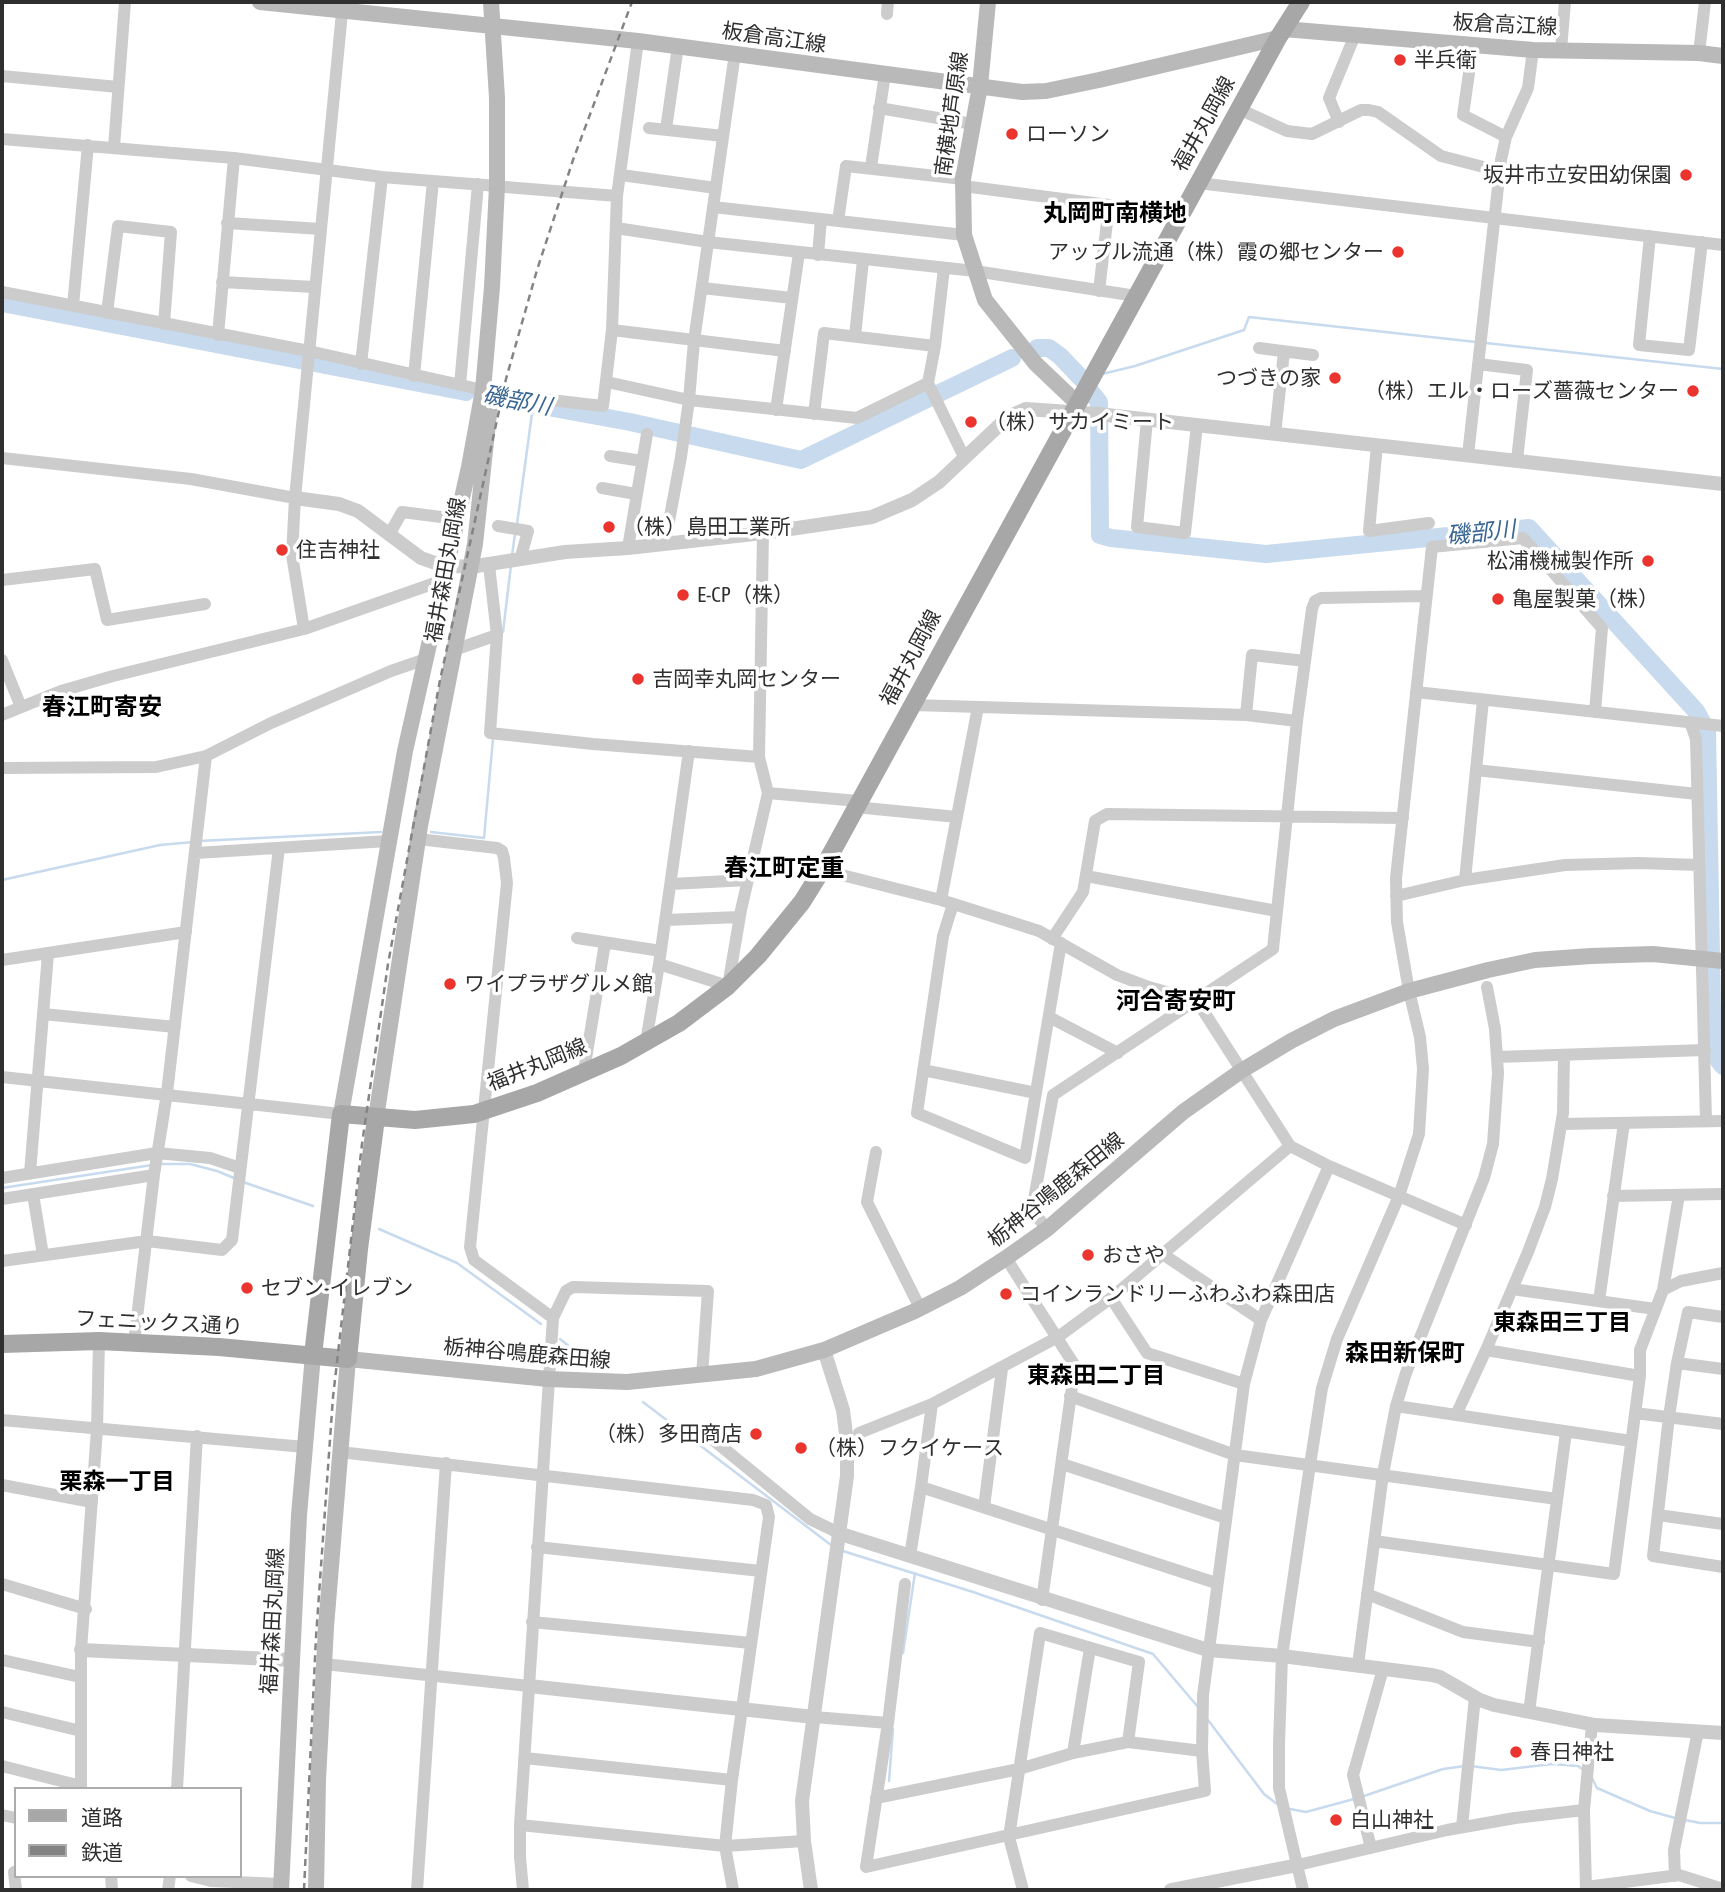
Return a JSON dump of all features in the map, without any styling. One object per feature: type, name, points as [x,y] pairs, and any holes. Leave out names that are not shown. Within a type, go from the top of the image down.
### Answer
[{"type":"main road","name":"板倉高江線","points":[[260,2],[342,6],[735,53],[1022,92],[1045,91],[1281,33],[1355,35],[1533,50],[1699,53],[1723,56]]},
{"type":"main road","name":"福井森田丸岡線","points":[[376,1118],[418,839],[479,518],[505,107],[499,45],[493,26],[491,2]]},
{"type":"main road","name":"南横地芦原線","points":[[988,2],[980,86],[962,182],[964,235],[985,300],[1008,331],[1075,408]]},
{"type":"main road","name":"福井丸岡線","points":[[341,1114],[427,1120],[483,1112],[537,1093],[646,1042],[689,1016],[728,986],[783,927],[822,870],[1198,183],[1301,2]]},
{"type":"main road","name":"福井森田丸岡線","points":[[341,1114],[388,841],[486,396]]},
{"type":"main road","name":"栃神谷鳴鹿森田線","points":[[348,1359],[548,1380],[627,1382],[756,1369],[824,1350],[960,1288],[1047,1229],[1182,1112],[1241,1071],[1334,1019],[1409,991],[1535,960],[1653,954],[1723,961]]},
{"type":"main road","points":[[341,1114],[313,1355],[348,1359]]},
{"type":"main road","points":[[316,1890],[324,1664],[340,1452],[359,1249],[376,1118]]},
{"type":"main road","name":"フェニックス通り","points":[[2,1344],[99,1341],[313,1355]]},
{"type":"main road","name":"福井森田丸岡線","points":[[281,1887],[292,1660],[313,1355]]},
{"type":"street","points":[[114,147],[125,2]]},
{"type":"street","points":[[1560,50],[1565,2]]},
{"type":"street","points":[[1699,53],[1705,2]]},
{"type":"street","points":[[304,629],[292,555],[295,498],[342,6]]},
{"type":"street","points":[[1339,122],[1329,98],[1355,35]]},
{"type":"street","points":[[2,292],[309,351],[460,385],[486,396],[506,395],[603,406],[612,330],[617,196],[638,41]]},
{"type":"street","points":[[1473,45],[1463,115],[1506,137]]},
{"type":"street","points":[[666,128],[678,46]]},
{"type":"street","points":[[1468,454],[1499,171],[1506,137],[1528,88],[1533,50]]},
{"type":"street","points":[[665,543],[690,400],[694,341],[735,53]]},
{"type":"street","points":[[871,167],[885,74]]},
{"type":"street","points":[[2,76],[118,87]]},
{"type":"street","points":[[879,108],[973,124]]},
{"type":"street","points":[[1239,109],[1287,131],[1301,134],[1311,134],[1361,110],[1378,112],[1441,156],[1499,171]]},
{"type":"street","points":[[649,128],[723,136]]},
{"type":"street","points":[[2,139],[234,158],[382,177],[617,196]]},
{"type":"street","points":[[73,306],[88,145]]},
{"type":"street","points":[[218,335],[234,158]]},
{"type":"street","points":[[838,221],[846,166],[871,167],[1109,205],[1099,290]]},
{"type":"street","points":[[621,175],[716,188]]},
{"type":"street","points":[[361,364],[382,177]]},
{"type":"street","points":[[414,376],[433,181]]},
{"type":"street","points":[[1198,183],[1723,245]]},
{"type":"street","points":[[460,385],[478,184]]},
{"type":"street","points":[[713,207],[964,235]]},
{"type":"street","points":[[818,255],[821,219]]},
{"type":"street","points":[[227,223],[321,229]]},
{"type":"street","points":[[107,313],[118,226],[171,232],[164,324]]},
{"type":"street","points":[[617,229],[799,253],[975,271],[1136,296]]},
{"type":"street","points":[[1650,236],[1639,345],[1689,351],[1702,242]]},
{"type":"street","points":[[776,410],[799,253]]},
{"type":"street","points":[[855,337],[863,260]]},
{"type":"street","points":[[944,268],[932,390],[964,457]]},
{"type":"street","points":[[222,282],[314,287]]},
{"type":"street","points":[[702,288],[793,298]]},
{"type":"street","points":[[612,330],[785,351]]},
{"type":"street","points":[[814,414],[824,333],[936,346]]},
{"type":"street","points":[[1259,348],[1313,355]]},
{"type":"street","points":[[1275,434],[1284,352]]},
{"type":"street","points":[[1478,365],[1527,370],[1517,460]]},
{"type":"street","points":[[607,382],[690,400],[857,418],[932,390]]},
{"type":"street","points":[[2,458],[191,479],[339,504],[358,511],[421,558],[447,566],[470,567],[565,552],[763,533],[872,517],[912,500],[939,482],[1008,417],[1026,409],[1075,408],[1197,425],[1723,484]]},
{"type":"street","points":[[1147,419],[1137,527],[1185,533],[1197,425]]},
{"type":"street","points":[[628,548],[647,434]]},
{"type":"street","points":[[1377,445],[1369,531],[1429,523]]},
{"type":"street","points":[[610,456],[642,461]]},
{"type":"street","points":[[602,488],[636,494]]},
{"type":"street","points":[[389,535],[402,512],[441,517]]},
{"type":"street","points":[[498,526],[528,531],[520,560]]},
{"type":"street","points":[[577,937],[660,958],[728,986],[739,917],[768,793],[760,757],[763,533]]},
{"type":"street","points":[[1303,1890],[1279,1788],[1282,1656],[1322,1388],[1337,1339],[1399,1196],[1419,1134],[1422,1095],[1420,1037],[1409,991],[1396,896],[1432,547],[1522,538],[1602,628],[1595,712]]},
{"type":"street","points":[[489,565],[497,635],[489,733],[760,757]]},
{"type":"street","points":[[2,580],[95,569],[107,620],[205,604]]},
{"type":"street","points":[[2,715],[61,691],[304,629],[435,583],[443,584]]},
{"type":"street","points":[[1047,1229],[1032,1210],[1053,1095],[1273,949],[1297,721],[1315,601],[1321,598],[1426,596]]},
{"type":"street","points":[[454,650],[497,635]]},
{"type":"street","points":[[1246,715],[1252,654],[1305,661]]},
{"type":"street","points":[[2,768],[156,767],[206,756],[271,723],[391,671],[426,659]]},
{"type":"street","points":[[2,660],[21,707]]},
{"type":"street","points":[[1416,692],[1723,726]]},
{"type":"street","points":[[1465,880],[1483,700]]},
{"type":"street","points":[[913,705],[1246,715],[1297,721]]},
{"type":"street","points":[[978,707],[957,817],[917,1113],[1025,1158],[1049,1017],[1056,941],[1083,892],[1095,821],[1107,814],[1403,818]]},
{"type":"street","points":[[1690,722],[1696,739],[1706,1121]]},
{"type":"street","points":[[646,1042],[689,751]]},
{"type":"street","points":[[134,1343],[154,1175],[167,1093],[206,756]]},
{"type":"street","points":[[1476,770],[1697,794]]},
{"type":"street","points":[[768,793],[957,817]]},
{"type":"street","points":[[418,839],[497,848],[502,851],[504,858],[507,883],[470,1247],[474,1260],[553,1318]]},
{"type":"street","points":[[195,853],[388,841]]},
{"type":"street","points":[[2,1261],[147,1241],[222,1250],[232,1240],[279,848]]},
{"type":"street","points":[[1396,896],[1465,880],[1565,865],[1699,865]]},
{"type":"street","points":[[822,870],[947,902],[1027,927],[1117,975],[1149,988],[1196,1001],[1290,1146],[1329,1166],[1466,1225]]},
{"type":"street","points":[[1086,876],[1277,911]]},
{"type":"street","points":[[671,884],[748,880]]},
{"type":"street","points":[[666,920],[739,917]]},
{"type":"street","points":[[2,960],[186,932]]},
{"type":"street","points":[[584,1071],[605,943]]},
{"type":"street","points":[[30,1173],[48,954]]},
{"type":"street","points":[[1358,1665],[1383,1474],[1396,1406],[1406,1373],[1485,1178],[1493,1144],[1497,1057],[1488,986]]},
{"type":"street","points":[[43,1014],[175,1027]]},
{"type":"street","points":[[1049,1017],[1118,1053]]},
{"type":"street","points":[[1497,1057],[1705,1050]]},
{"type":"street","points":[[1456,1415],[1545,1207],[1559,1149],[1564,1055]]},
{"type":"street","points":[[923,1070],[1036,1093]]},
{"type":"street","points":[[2,1077],[341,1114]]},
{"type":"street","points":[[1562,1124],[1723,1121]]},
{"type":"street","points":[[1598,1301],[1624,1123]]},
{"type":"street","points":[[859,1433],[932,1405],[1058,1337],[1111,1298],[1290,1146]]},
{"type":"street","points":[[876,1152],[867,1202],[920,1308]]},
{"type":"street","points":[[2,1178],[157,1153],[183,1153],[240,1167]]},
{"type":"street","points":[[905,1584],[888,1723],[866,1867],[1205,1791],[1202,1751],[1203,1695],[1244,1384],[1261,1320],[1329,1166]]},
{"type":"street","points":[[2,1199],[154,1175]]},
{"type":"street","points":[[33,1194],[43,1255]]},
{"type":"street","points":[[1613,1196],[1723,1194]]},
{"type":"street","points":[[1374,1541],[1614,1574],[1640,1376],[1640,1350],[1663,1290],[1678,1195]]},
{"type":"street","points":[[1161,1253],[1261,1320]]},
{"type":"street","points":[[1006,1258],[1075,1366],[1042,1600]]},
{"type":"street","points":[[1663,1290],[1681,1280],[1723,1273]]},
{"type":"street","points":[[523,1890],[520,1825],[548,1380],[553,1318],[566,1291],[573,1287],[708,1291],[702,1375]]},
{"type":"street","points":[[1512,1289],[1655,1309]]},
{"type":"street","points":[[1111,1298],[1147,1353],[1244,1384]]},
{"type":"street","points":[[1723,1317],[1688,1312],[1669,1418],[1653,1556],[1723,1567]]},
{"type":"street","points":[[2,1766],[81,1787],[81,1650],[97,1429],[99,1341]]},
{"type":"street","points":[[811,1890],[802,1801],[847,1476],[843,1410],[824,1350]]},
{"type":"street","points":[[1486,1350],[1640,1376]]},
{"type":"street","points":[[1677,1363],[1723,1369]]},
{"type":"street","points":[[984,1507],[1002,1369]]},
{"type":"street","points":[[1070,1396],[1234,1455],[1557,1499]]},
{"type":"street","points":[[910,1556],[932,1405]]},
{"type":"street","points":[[1396,1406],[1631,1441]]},
{"type":"street","points":[[1635,1413],[1723,1424]]},
{"type":"street","points":[[2,1420],[305,1447]]},
{"type":"street","points":[[1529,1712],[1566,1432]]},
{"type":"street","points":[[706,1434],[810,1519],[840,1537],[910,1556],[1042,1600],[1208,1650],[1282,1656],[1440,1677],[1494,1705],[1592,1724],[1698,1731],[1723,1730]]},
{"type":"street","points":[[177,1787],[197,1436]]},
{"type":"street","points":[[340,1452],[752,1500],[766,1505],[769,1517],[725,1846],[733,1890]]},
{"type":"street","points":[[417,1890],[446,1463]]},
{"type":"street","points":[[1062,1464],[1226,1518]]},
{"type":"street","points":[[2,1485],[92,1502]]},
{"type":"street","points":[[921,1487],[1216,1583]]},
{"type":"street","points":[[1658,1515],[1723,1524]]},
{"type":"street","points":[[537,1547],[761,1571]]},
{"type":"street","points":[[2,1584],[86,1609]]},
{"type":"street","points":[[1367,1594],[1464,1632],[1539,1642]]},
{"type":"street","points":[[533,1622],[751,1643]]},
{"type":"street","points":[[1023,1890],[1009,1837],[1040,1633],[1139,1662],[1128,1742]]},
{"type":"street","points":[[1073,1753],[1090,1648]]},
{"type":"street","points":[[81,1650],[292,1660]]},
{"type":"street","points":[[2,1660],[80,1677]]},
{"type":"street","points":[[324,1664],[888,1723]]},
{"type":"street","points":[[1371,1848],[1353,1774],[1383,1669]]},
{"type":"street","points":[[1462,1827],[1475,1697]]},
{"type":"street","points":[[2,1712],[81,1731]]},
{"type":"street","points":[[1592,1724],[1584,1810],[1586,1889],[1679,1875],[1723,1890]]},
{"type":"street","points":[[1675,1876],[1674,1850],[1698,1731]]},
{"type":"street","points":[[876,1798],[1019,1769],[1073,1753],[1128,1742],[1202,1751]]},
{"type":"street","points":[[525,1758],[732,1780]]},
{"type":"street","points":[[1171,1890],[1298,1865],[1462,1827],[1584,1810]]},
{"type":"street","points":[[520,1825],[725,1846],[804,1841]]},
{"type":"street","points":[[10,1873],[16,1890]]},
{"type":"street","points":[[195,1878],[211,1886],[281,1887]]},
{"type":"waterway","name":"磯部川","points":[[2,303],[466,392]]},
{"type":"waterway","points":[[1102,374],[1135,366],[1244,330],[1249,317],[1476,342]]},
{"type":"waterway","points":[[1486,343],[1723,369]]},
{"type":"waterway","name":"磯部川","points":[[1037,348],[1049,348],[1082,379]]},
{"type":"waterway","name":"磯部川","points":[[493,397],[630,422],[801,460],[1012,358]]},
{"type":"waterway","name":"磯部川","points":[[1091,392],[1099,402],[1100,535],[1266,554],[1529,528],[1696,711],[1707,731],[1712,1012],[1714,1040],[1719,1061],[1723,1066]]},
{"type":"waterway","points":[[517,524],[533,406]]},
{"type":"waterway","points":[[512,555],[515,534]]},
{"type":"waterway","points":[[503,632],[511,565]]},
{"type":"waterway","points":[[431,832],[484,838],[493,739]]},
{"type":"waterway","points":[[199,841],[381,832]]},
{"type":"waterway","points":[[2,880],[160,845],[193,842]]},
{"type":"waterway","points":[[159,1164],[190,1164],[234,1178]]},
{"type":"waterway","points":[[2,1188],[152,1165]]},
{"type":"waterway","points":[[243,1182],[313,1206]]},
{"type":"waterway","points":[[379,1229],[457,1263],[541,1324]]},
{"type":"waterway","points":[[560,1339],[590,1363]]},
{"type":"waterway","points":[[643,1402],[831,1545]]},
{"type":"waterway","points":[[843,1551],[1153,1654],[1198,1707]]},
{"type":"waterway","points":[[903,1653],[915,1573]]},
{"type":"waterway","points":[[1208,1720],[1264,1794],[1277,1804]]},
{"type":"waterway","points":[[889,1781],[893,1729]]},
{"type":"waterway","points":[[1471,1766],[1501,1770],[1552,1764],[1578,1766],[1582,1769]]},
{"type":"waterway","points":[[1364,1796],[1443,1769],[1465,1766]]},
{"type":"waterway","points":[[1592,1778],[1597,1788],[1650,1811],[1675,1818]]},
{"type":"waterway","points":[[1290,1809],[1306,1812],[1354,1799]]},
{"type":"waterway","points":[[1685,1820],[1723,1823]]},
{"type":"railway","points":[[304,1890],[316,1637],[333,1397],[362,1144],[388,964],[440,680],[506,379],[537,270],[573,160],[632,2]]},
{"type":"place","name":"半兵衛","points":[[1400,60]]},
{"type":"place","name":"ローソン","points":[[1012,134]]},
{"type":"place","name":"坂井市立安田幼保園","points":[[1686,175]]},
{"type":"place","name":"アップル流通（株）霞の郷センター","points":[[1398,252]]},
{"type":"place","name":"つづきの家","points":[[1335,378]]},
{"type":"place","name":"（株）エル・ローズ薔薇センター","points":[[1693,391]]},
{"type":"place","name":"（株）サカイミート","points":[[971,422]]},
{"type":"place","name":"（株）島田工業所","points":[[609,527]]},
{"type":"place","name":"住吉神社","points":[[282,550]]},
{"type":"place","name":"松浦機械製作所","points":[[1648,561]]},
{"type":"place","name":"E-CP（株）","points":[[683,595]]},
{"type":"place","name":"亀屋製菓（株）","points":[[1498,599]]},
{"type":"place","name":"吉岡幸丸岡センター","points":[[638,679]]},
{"type":"place","name":"ワイプラザグルメ館","points":[[450,984]]},
{"type":"place","name":"おさや","points":[[1088,1255]]},
{"type":"place","name":"セブン-イレブン","points":[[247,1288]]},
{"type":"place","name":"コインランドリーふわふわ森田店","points":[[1006,1294]]},
{"type":"place","name":"（株）多田商店","points":[[756,1434]]},
{"type":"place","name":"（株）フクイケース","points":[[801,1448]]},
{"type":"place","name":"春日神社","points":[[1516,1752]]},
{"type":"place","name":"白山神社","points":[[1336,1820]]},
{"type":"district","name":"丸岡町南横地","points":[[1115,213]]},
{"type":"district","name":"春江町寄安","points":[[102,707]]},
{"type":"district","name":"春江町定重","points":[[784,868]]},
{"type":"district","name":"河合寄安町","points":[[1176,1001]]},
{"type":"district","name":"東森田三丁目","points":[[1562,1323]]},
{"type":"district","name":"森田新保町","points":[[1405,1353]]},
{"type":"district","name":"東森田二丁目","points":[[1096,1376]]},
{"type":"district","name":"栗森一丁目","points":[[117,1482]]}]
